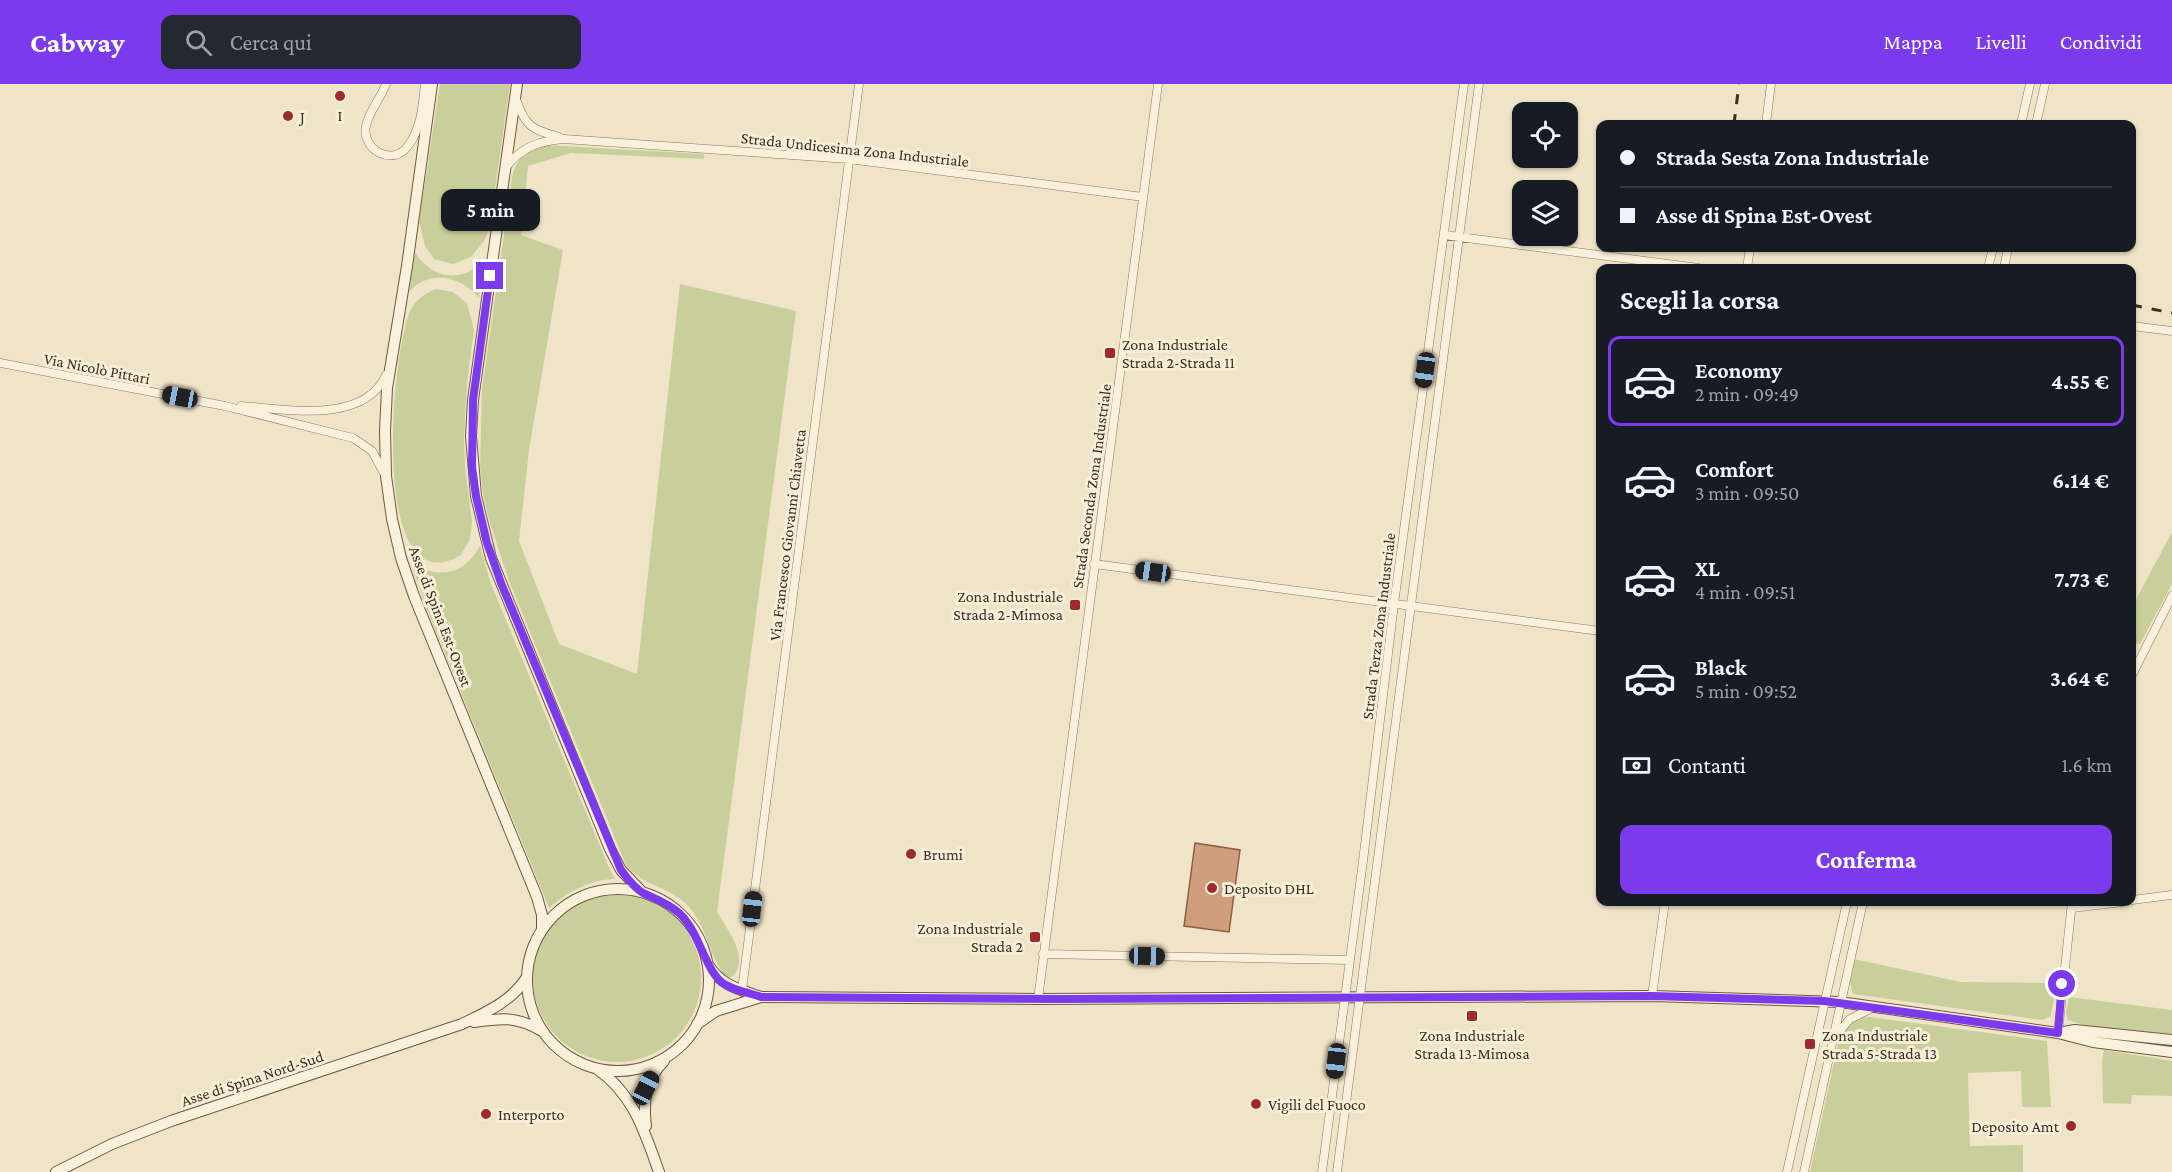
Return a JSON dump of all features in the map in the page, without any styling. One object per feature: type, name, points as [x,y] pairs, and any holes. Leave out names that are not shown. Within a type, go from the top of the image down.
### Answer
[{"type":"main road","name":"Asse di Spina Est-Ovest","points":[[432,84],[387,388],[386,476],[401,558],[414,596],[537,897],[542,915],[542,930]]},
{"type":"main road","points":[[516,90],[473,400],[472,467],[476,496],[495,566],[610,849],[625,876],[642,892]]},
{"type":"main road","points":[[545,1033],[532,1006],[528,977],[531,956],[542,930],[562,909],[586,894],[614,889],[642,892],[662,900],[684,918],[697,935],[707,962],[716,977],[726,985],[761,997]]},
{"type":"main road","points":[[647,1139],[643,1106],[646,1088],[656,1069],[685,1041],[697,1024],[707,997],[707,962]]},
{"type":"main road","points":[[462,1024],[505,1001],[521,987],[528,977]]},
{"type":"main road","points":[[697,1024],[716,1011],[761,997],[1038,999],[1652,996],[1840,1002],[2058,1033],[2093,1042],[2172,1053]]},
{"type":"main road","points":[[462,1024],[506,1017],[528,1023],[545,1033],[564,1052],[594,1067],[620,1088],[647,1139],[659,1172]]},
{"type":"main road","name":"Asse di Spina Nord-Sud","points":[[56,1172],[112,1144],[171,1121],[462,1024]]},
{"type":"main road","points":[[2058,1033],[2075,1030],[2172,1040]]},
{"type":"main road","points":[[594,1067],[629,1070],[650,1065],[669,1055]]},
{"type":"street","points":[[386,84],[365,131],[371,147],[376,152],[390,155],[408,147],[414,135],[419,124],[425,84]]},
{"type":"street","name":"Via Francesco Giovanni Chiavetta","points":[[742,990],[859,84]]},
{"type":"street","name":"Strada Seconda Zona Industriale","points":[[1038,999],[1158,84]]},
{"type":"street","name":"Strada Terza Zona Industriale","points":[[1322,1172],[1394,604],[1464,84]]},
{"type":"street","name":"Strada Terza Zona Industriale","points":[[1337,1172],[1479,84]]},
{"type":"street","points":[[1766,120],[1771,84]]},
{"type":"street","points":[[2022,120],[2030,84]]},
{"type":"street","points":[[2037,120],[2045,84]]},
{"type":"street","points":[[516,90],[520,114],[530,128],[564,139]]},
{"type":"street","points":[[505,168],[533,144],[564,139]]},
{"type":"street","name":"Strada Undicesima Zona Industriale","points":[[564,139],[849,159],[1143,196]]},
{"type":"street","points":[[1450,185],[1466,188]]},
{"type":"street","points":[[1444,235],[1669,264]]},
{"type":"street","points":[[2136,326],[2172,331]]},
{"type":"street","points":[[225,406],[307,411],[326,410],[359,402],[378,390],[386,375],[392,353]]},
{"type":"street","name":"Via Nicolò Pittari","points":[[0,363],[225,406]]},
{"type":"street","points":[[225,406],[352,438],[372,452],[386,476]]},
{"type":"street","points":[[1416,438],[1432,440]]},
{"type":"street","points":[[1094,564],[1596,630]]},
{"type":"street","points":[[2136,667],[2172,596]]},
{"type":"street","points":[[1363,861],[1378,864]]},
{"type":"street","points":[[2136,900],[2172,895]]},
{"type":"street","points":[[1652,996],[1664,906]]},
{"type":"street","points":[[1787,1172],[1845,906]]},
{"type":"street","points":[[1804,1172],[1862,906]]},
{"type":"street","points":[[2058,1033],[2072,906]]},
{"type":"street","points":[[1044,954],[1349,960]]},
{"type":"street","points":[[1833,1040],[1845,1023],[1875,1006]]},
{"type":"green space","points":[[440,84],[510,84],[489,230],[484,241],[471,257],[453,264],[434,259],[425,246],[419,221]]},
{"type":"green space","points":[[543,145],[704,154],[704,159],[571,153],[528,166],[521,235],[563,250],[529,450],[519,541],[559,644],[637,674],[680,284],[796,311],[717,912],[731,935],[738,953],[737,970],[732,977],[726,977],[720,968],[703,929],[685,903],[678,897],[640,878],[626,865],[509,581],[483,494],[480,467],[482,389],[513,172],[522,154]]},
{"type":"green space","points":[[415,252],[430,268],[448,275],[467,273],[484,260],[479,298],[464,285],[445,278],[426,280],[409,292]]},
{"type":"green space","points":[[436,289],[453,292],[467,303],[474,330],[467,383],[464,436],[465,467],[472,522],[470,539],[461,555],[431,562],[411,545],[399,512],[394,468],[394,419],[397,372],[411,309],[428,292]]},
{"type":"green space","points":[[2172,532],[2172,584],[2140,644],[2136,644],[2136,600]]},
{"type":"green space","points":[[480,546],[491,584],[615,879],[580,888],[564,896],[549,908],[428,612],[411,563],[431,571],[450,572],[466,564]]},
{"type":"green space","points":[[617,894],[649,901],[676,919],[694,946],[701,978],[694,1010],[676,1037],[649,1055],[617,1062],[585,1055],[558,1037],[540,1010],[533,978],[540,946],[558,919],[585,901]]},
{"type":"green space","points":[[1854,959],[1961,982],[2051,983],[2056,987],[2051,1016],[2042,1020],[1853,994],[1850,982]]},
{"type":"green space","points":[[2069,997],[2172,1010],[2172,1034],[2087,1026],[2068,1020],[2066,1013]]},
{"type":"green space","points":[[1863,1016],[2047,1041],[2051,1107],[2022,1107],[2021,1071],[1968,1073],[1970,1146],[2023,1145],[2023,1172],[1810,1172],[1840,1035],[1848,1026]]},
{"type":"green space","points":[[2104,1050],[2172,1061],[2172,1096],[2132,1095],[2131,1104],[2103,1103],[2102,1060]]},
{"type":"building","name":"Deposito DHL","points":[[1195,843],[1240,850],[1229,932],[1184,926]]},
{"type":"railway","points":[[1734,120],[1739,84]]},
{"type":"railway","points":[[2136,306],[2172,313]]},
{"type":"place","name":"I","points":[[340,96]]},
{"type":"place","name":"J","points":[[288,116]]},
{"type":"place","name":"Zona Industriale Strada 2-Strada 11","points":[[1110,353]]},
{"type":"place","name":"Zona Industriale Strada 2-Mimosa","points":[[1075,605]]},
{"type":"place","name":"Brumi","points":[[911,854]]},
{"type":"place","name":"Deposito DHL","points":[[1212,888]]},
{"type":"place","name":"Zona Industriale Strada 2","points":[[1035,937]]},
{"type":"place","name":"Zona Industriale Strada 13-Mimosa","points":[[1472,1016]]},
{"type":"place","name":"Zona Industriale Strada 5-Strada 13","points":[[1810,1044]]},
{"type":"place","name":"Vigili del Fuoco","points":[[1256,1104]]},
{"type":"place","name":"Interporto","points":[[486,1114]]},
{"type":"place","name":"Deposito Amt","points":[[2071,1126]]},
{"type":"route","points":[[490,276],[473,400],[471,436],[476,496],[492,558],[610,849],[621,870],[629,881],[642,892],[662,900],[684,918],[697,935],[707,962],[716,977],[726,985],[761,997],[1321,999],[1652,996],[1824,1001],[1912,1011],[2058,1033],[2062,984]]}]
